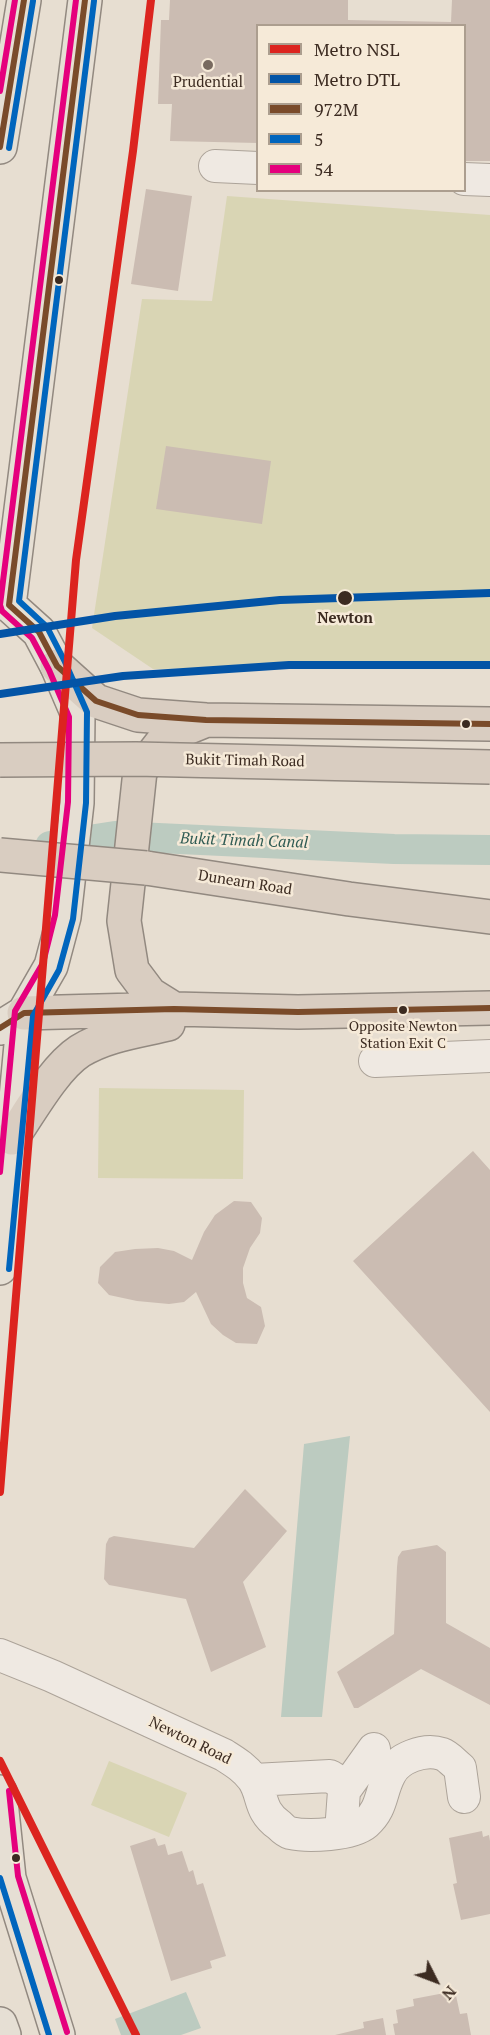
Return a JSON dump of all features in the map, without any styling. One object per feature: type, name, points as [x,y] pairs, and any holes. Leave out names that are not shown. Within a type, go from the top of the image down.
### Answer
[{"type":"highway","points":[[57,666],[96,701],[138,715],[206,720],[490,724]]},
{"type":"highway","points":[[183,1009],[150,994],[132,970],[124,921],[140,771],[167,736],[206,720]]},
{"type":"highway","name":"Bukit Timah Road","points":[[0,760],[136,759],[490,767]]},
{"type":"highway","name":"Dunearn Road","points":[[0,855],[146,868],[349,899],[490,916]]},
{"type":"highway","points":[[12,1021],[183,1009],[298,1012],[490,1008]]},
{"type":"highway","points":[[12,1137],[55,1076],[79,1052],[111,1036],[172,1023],[183,1009]]},
{"type":"main road","points":[[0,147],[24,0]]},
{"type":"main road","points":[[0,1268],[12,1137],[12,1021],[51,966],[64,917],[77,803],[78,716],[57,666],[39,632],[5,604],[85,0]]},
{"type":"main road","points":[[0,1792],[9,1878],[58,2035]]},
{"type":"main road","points":[[0,2024],[4,2035]]},
{"type":"street","points":[[215,166],[256,168]]},
{"type":"street","points":[[466,179],[490,180]]},
{"type":"street","points":[[375,1061],[490,1056]]},
{"type":"street","name":"Newton Road","points":[[0,1655],[52,1676],[224,1755],[242,1767],[254,1780],[261,1804],[270,1819],[289,1832],[314,1834],[351,1831],[365,1823],[379,1809],[390,1773],[401,1761],[423,1753],[442,1754],[460,1768],[464,1797]]},
{"type":"street","points":[[341,1832],[337,1783],[365,1744]]},
{"type":"street","points":[[254,1780],[337,1783]]},
{"type":"shaded area","points":[[227,196],[490,215],[490,664],[153,669],[92,628],[142,299],[212,301]]},
{"type":"shaded area","points":[[99,1088],[244,1090],[243,1179],[98,1178]]},
{"type":"shaded area","points":[[350,1436],[322,1717],[281,1717],[304,1444]]},
{"type":"shaded area","points":[[109,1761],[187,1793],[169,1837],[91,1805]]},
{"type":"shaded area","points":[[186,1992],[201,2028],[181,2035],[121,2035],[115,2019]]},
{"type":"building","name":"Prudential","points":[[170,0],[348,0],[348,20],[451,22],[452,0],[490,0],[490,161],[466,161],[466,24],[256,24],[256,143],[170,141],[172,104],[158,104],[161,20],[169,20]]},
{"type":"building","points":[[146,189],[192,196],[178,291],[131,284]]},
{"type":"building","points":[[166,446],[271,461],[262,524],[156,509]]},
{"type":"building","points":[[473,1151],[490,1170],[490,1412],[353,1261]]},
{"type":"building","points":[[234,1201],[251,1202],[262,1218],[260,1233],[250,1248],[243,1268],[243,1283],[247,1298],[261,1307],[265,1326],[257,1344],[236,1343],[223,1335],[211,1324],[196,1292],[184,1302],[169,1304],[109,1295],[98,1283],[100,1267],[115,1252],[158,1248],[174,1251],[192,1260],[204,1232],[215,1215]]},
{"type":"building","points":[[245,1489],[287,1531],[243,1582],[266,1647],[211,1672],[186,1599],[109,1585],[104,1579],[106,1544],[109,1538],[114,1536],[194,1548]]},
{"type":"building","points":[[437,1545],[446,1552],[446,1623],[490,1648],[490,1705],[421,1669],[358,1708],[354,1708],[337,1672],[394,1634],[397,1567],[398,1557],[402,1551]]},
{"type":"building","points":[[482,1831],[483,1837],[489,1835],[490,1841],[490,1914],[461,1920],[453,1884],[457,1883],[449,1838]]},
{"type":"building","points":[[155,1838],[158,1846],[165,1844],[168,1855],[182,1851],[189,1872],[193,1870],[197,1885],[203,1883],[226,1956],[210,1961],[212,1968],[171,1981],[130,1846]]},
{"type":"building","points":[[455,1991],[460,2014],[467,2013],[471,2035],[395,2035],[393,2024],[398,2023],[396,2010],[414,2006],[413,1999]]},
{"type":"building","points":[[383,2018],[386,2035],[335,2035],[364,2028],[363,2022]]},
{"type":"waterway","name":"Bukit Timah Canal","points":[[50,846],[115,836],[394,849],[490,850]]},
{"type":"metro line","name":"NSL","points":[[0,1492],[76,560],[133,151],[151,0]]},
{"type":"metro line","name":"DTL","points":[[0,634],[115,616],[280,600],[490,593]]},
{"type":"metro line","name":"DTL","points":[[0,694],[123,676],[289,665],[490,665]]},
{"type":"metro line","name":"NSL","points":[[0,1761],[136,2035]]},
{"type":"transit line","name":"54","points":[[0,91],[15,0]]},
{"type":"transit line","name":"972M","points":[[0,147],[24,0]]},
{"type":"transit line","name":"54","points":[[0,1172],[15,1011],[43,963],[55,915],[68,802],[69,717],[49,670],[32,638],[2,611],[0,605],[76,0]]},
{"type":"transit line","name":"972M","points":[[85,0],[9,605],[39,632],[57,666],[96,701],[138,715],[206,720],[490,724]]},
{"type":"transit line","name":"5","points":[[9,148],[33,1]]},
{"type":"transit line","name":"5","points":[[9,1269],[33,1016],[59,970],[73,919],[86,803],[87,712],[47,627],[19,601],[94,1]]},
{"type":"transit line","name":"972M","points":[[0,1028],[24,1013],[174,1009],[298,1012],[490,1008]]},
{"type":"transit line","name":"54","points":[[9,1791],[18,1876],[67,2032]]},
{"type":"transit line","name":"5","points":[[0,1878],[49,2035]]},
{"type":"place","name":"Prudential","points":[[208,65]]},
{"type":"place","name":"Newton","points":[[345,598]]},
{"type":"place","name":"Opposite Newton Station Exit C","points":[[403,1010]]}]
